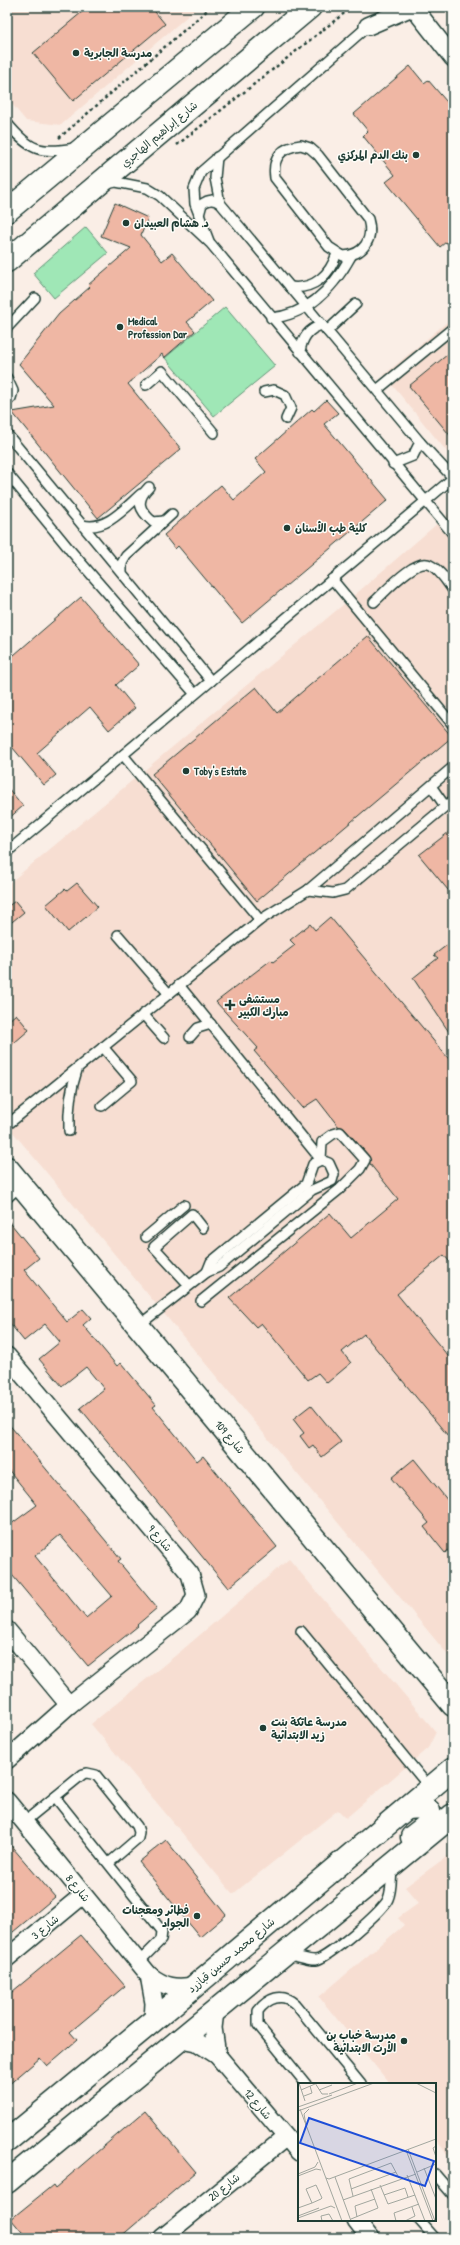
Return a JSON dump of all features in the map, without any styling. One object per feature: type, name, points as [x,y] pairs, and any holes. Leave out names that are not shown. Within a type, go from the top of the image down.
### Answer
[{"type":"street","points":[[7,211],[253,7]]},
{"type":"street","name":"شارع إبراهيم الهاجري","points":[[7,261],[310,7]]},
{"type":"street","points":[[368,26],[412,7],[453,58]]},
{"type":"street","name":"شارع 109","points":[[7,1168],[14,1191],[138,1326],[450,1695]]},
{"type":"street","name":"شارع 9","points":[[7,1356],[190,1574],[196,1595],[188,1611],[69,1706],[7,1760]]},
{"type":"street","points":[[7,1630],[69,1706]]},
{"type":"street","name":"شارع محمد حسين قبازرد","points":[[7,2141],[153,2021],[453,1768]]},
{"type":"street","name":"شارع 8","points":[[7,1801],[149,1975],[166,1986],[181,1988],[196,1985]]},
{"type":"street","points":[[313,1929],[351,1888],[426,1826],[430,1820],[429,1811],[422,1807],[407,1808]]},
{"type":"street","points":[[7,2182],[453,1815]]},
{"type":"street","name":"شارع 3","points":[[7,1958],[83,1895]]},
{"type":"street","points":[[149,1975],[154,2003],[153,2021]]},
{"type":"street","points":[[215,2011],[213,2028],[217,2055]]},
{"type":"street","name":"شارع 12","points":[[182,2039],[197,2042],[217,2055],[298,2151]]},
{"type":"street","name":"شارع 20","points":[[162,2238],[286,2136]]},
{"type":"street","points":[[357,2221],[370,2238]]},
{"type":"lane","points":[[211,244],[195,204],[194,190],[201,172],[368,26]]},
{"type":"lane","points":[[7,123],[27,145],[44,151],[84,146]]},
{"type":"lane","points":[[301,145],[310,148],[318,155],[368,219],[370,234],[368,242],[358,253],[351,256],[343,256],[337,253],[329,247],[274,178],[273,168],[276,158],[282,150],[291,146],[301,145]]},
{"type":"lane","points":[[217,157],[215,178],[220,203]]},
{"type":"lane","points":[[94,188],[116,182],[147,188],[160,196],[211,244],[271,318],[453,534]]},
{"type":"lane","points":[[7,852],[453,478],[420,442],[220,203],[214,200],[207,200],[198,210],[199,216]]},
{"type":"lane","points":[[290,286],[304,287],[317,282],[329,271],[337,253]]},
{"type":"lane","points":[[271,318],[294,314],[306,306],[337,280],[351,256]]},
{"type":"lane","points":[[7,328],[35,298]]},
{"type":"lane","points":[[300,352],[303,339],[306,334],[316,327],[325,328],[356,304]]},
{"type":"lane","points":[[377,390],[453,328]]},
{"type":"lane","points":[[146,385],[162,371],[214,433]]},
{"type":"lane","points":[[7,378],[13,391],[7,401]]},
{"type":"lane","points":[[264,392],[274,390],[285,395],[291,408],[286,419]]},
{"type":"lane","points":[[7,434],[122,570],[211,680]]},
{"type":"lane","points":[[393,464],[413,456],[420,442]]},
{"type":"lane","points":[[7,473],[70,550],[195,694]]},
{"type":"lane","points":[[83,524],[91,527],[105,523],[116,517],[149,487]]},
{"type":"lane","points":[[141,494],[140,504],[144,515],[153,522],[164,521]]},
{"type":"lane","points":[[122,570],[122,563],[126,556],[172,514]]},
{"type":"lane","points":[[374,602],[413,568],[421,563],[426,563],[435,568],[453,590]]},
{"type":"lane","points":[[332,579],[453,725]]},
{"type":"lane","points":[[122,755],[260,920]]},
{"type":"lane","points":[[7,1125],[260,920],[308,890],[453,767]]},
{"type":"lane","points":[[431,786],[445,806]]},
{"type":"lane","points":[[308,890],[333,893],[345,890],[453,800]]},
{"type":"lane","points":[[118,935],[169,994]]},
{"type":"lane","points":[[138,1326],[189,1285],[207,1272],[219,1267],[312,1190],[332,1181],[334,1174],[329,1163],[321,1160],[179,986]]},
{"type":"lane","points":[[143,1014],[164,1038]]},
{"type":"lane","points":[[190,1037],[198,1028],[211,1024]]},
{"type":"lane","points":[[102,1106],[132,1081],[103,1047]]},
{"type":"lane","points":[[69,1131],[68,1109],[70,1091],[77,1069]]},
{"type":"lane","points":[[201,1301],[340,1189],[360,1169],[365,1160],[340,1132],[333,1134],[322,1142],[321,1160]]},
{"type":"lane","points":[[207,1272],[211,1262],[306,1184],[313,1164],[321,1160]]},
{"type":"lane","points":[[146,1237],[184,1205]]},
{"type":"lane","points":[[189,1285],[154,1247],[192,1214],[203,1228]]},
{"type":"lane","points":[[301,1631],[430,1788]]},
{"type":"lane","points":[[24,1822],[83,1774],[87,1772],[96,1775],[137,1826],[139,1832],[138,1838],[109,1863]]},
{"type":"lane","points":[[55,1797],[162,1931],[161,1940],[138,1963]]},
{"type":"lane","points":[[277,1959],[295,1955],[317,1960],[326,1956],[385,1904],[390,1892],[392,1865]]},
{"type":"lane","points":[[305,2083],[258,2025],[258,2011],[267,2002],[277,1997],[287,1998],[295,2004],[360,2083]]},
{"type":"lane","points":[[436,2175],[451,2192]]},
{"type":"lane","points":[[420,2221],[435,2238]]},
{"type":"path","points":[[44,151],[211,7]]},
{"type":"path","points":[[172,149],[352,7]]},
{"type":"shaded area","name":"مدرسة الجابرية","points":[[7,7],[198,7],[61,125],[26,121],[7,98]]},
{"type":"shaded area","points":[[453,317],[453,459],[384,375]]},
{"type":"shaded area","name":"مستشفى مبارك الكبير","points":[[453,510],[453,1661],[7,1125],[7,885],[350,599]]},
{"type":"shaded area","name":"مدرسة عاتكة بنت زيد الابتدائية","points":[[289,1559],[436,1732],[428,1748],[346,1818],[338,1810],[233,1894],[91,1724],[181,1651]]},
{"type":"shaded area","name":"مدرسة خباب بن الأرت الابتدائية","points":[[453,1852],[453,2161],[436,2140],[436,2083],[389,2083],[319,1997],[404,1925],[398,1918],[419,1903],[405,1887]]},
{"type":"green space","points":[[86,227],[108,253],[54,298],[33,273]]},
{"type":"green space","points":[[225,307],[275,366],[214,416],[165,358]]},
{"type":"building","points":[[88,7],[151,7],[165,24],[73,101],[33,53]]},
{"type":"building","name":"بنك الدم المركزي","points":[[410,66],[424,83],[428,80],[453,109],[453,250],[446,242],[440,247],[386,182],[395,175],[363,136],[368,131],[354,114]]},
{"type":"building","points":[[115,203],[148,218],[141,235],[162,261],[172,253],[212,301],[187,322],[195,331],[164,358],[162,354],[128,384],[181,449],[98,518],[12,412],[54,405],[19,364],[59,314],[90,287],[88,285],[131,248],[101,236]]},
{"type":"building","points":[[453,350],[453,439],[409,386]]},
{"type":"building","name":"كلية طب الأسنان","points":[[326,400],[338,413],[324,424],[388,500],[242,623],[178,546],[175,549],[164,535],[221,485],[234,500],[266,472],[255,459],[312,409],[314,411]]},
{"type":"building","points":[[81,597],[139,665],[116,685],[135,708],[109,730],[90,707],[37,753],[56,775],[44,785],[7,741],[7,661]]},
{"type":"building","points":[[368,636],[452,737],[257,901],[152,774],[256,687],[277,713]]},
{"type":"building","points":[[7,787],[23,806],[7,820]]},
{"type":"building","points":[[453,829],[453,896],[419,855]]},
{"type":"building","points":[[77,883],[98,907],[68,932],[46,905],[65,889],[67,891]]},
{"type":"building","points":[[15,901],[24,912],[7,926],[7,907]]},
{"type":"building","points":[[330,917],[453,1064],[453,1266],[444,1255],[397,1294],[453,1362],[453,1442],[364,1334],[342,1352],[351,1363],[327,1383],[318,1373],[308,1380],[261,1323],[256,1327],[229,1298],[330,1213],[351,1238],[398,1199],[370,1164],[369,1156],[344,1128],[338,1126],[317,1099],[303,1108],[254,1051],[258,1048],[216,1002],[271,960],[273,962],[295,945],[290,940],[310,924],[315,930]]},
{"type":"building","points":[[447,945],[453,952],[453,1038],[413,978],[438,958],[434,955]]},
{"type":"building","points":[[16,1014],[29,1030],[7,1049],[7,1022]]},
{"type":"building","points":[[7,1219],[39,1258],[24,1270],[67,1322],[83,1309],[91,1318],[83,1325],[117,1366],[121,1363],[156,1405],[153,1407],[197,1461],[203,1456],[277,1547],[228,1588],[80,1408],[104,1389],[86,1367],[62,1386],[39,1359],[60,1342],[45,1324],[24,1341],[7,1320]]},
{"type":"building","points":[[311,1405],[341,1442],[322,1457],[313,1445],[309,1448],[300,1436],[304,1433],[293,1419]]},
{"type":"building","points":[[7,1422],[121,1559],[118,1561],[157,1608],[137,1625],[138,1626],[88,1666],[7,1569],[7,1527],[37,1505],[7,1468]],"holes":[[[60,1535],[112,1596],[86,1618],[35,1556]]]},
{"type":"building","points":[[414,1459],[453,1507],[453,1546],[445,1553],[424,1527],[429,1523],[391,1478]]},
{"type":"building","points":[[166,1840],[226,1915],[200,1937],[139,1862]]},
{"type":"building","points":[[7,1841],[55,1897],[7,1937]]},
{"type":"building","points":[[81,1935],[125,1986],[70,2032],[77,2040],[47,2066],[40,2058],[7,2086],[7,1996]]},
{"type":"building","points":[[145,2111],[196,2172],[119,2238],[27,2238],[11,2219],[53,2185],[55,2188]]},
{"type":"place","name":"مدرسة الجابرية","points":[[76,53]]},
{"type":"place","name":"بنك الدم المركزي","points":[[416,155]]},
{"type":"place","name":"د. هشام العبيدان","points":[[126,223]]},
{"type":"place","name":"Medical Profession Dar","points":[[120,327]]},
{"type":"place","name":"كلية طب الأسنان","points":[[287,528]]},
{"type":"place","name":"Toby's Estate","points":[[186,771]]},
{"type":"place","name":"مستشفى مبارك الكبير","points":[[230,1005]]},
{"type":"place","name":"مدرسة عاتكة بنت زيد الابتدائية","points":[[263,1728]]},
{"type":"place","name":"فطائر ومعجنات الجواد","points":[[197,1916]]},
{"type":"place","name":"مدرسة خباب بن الأرت الابتدائية","points":[[404,2041]]}]
